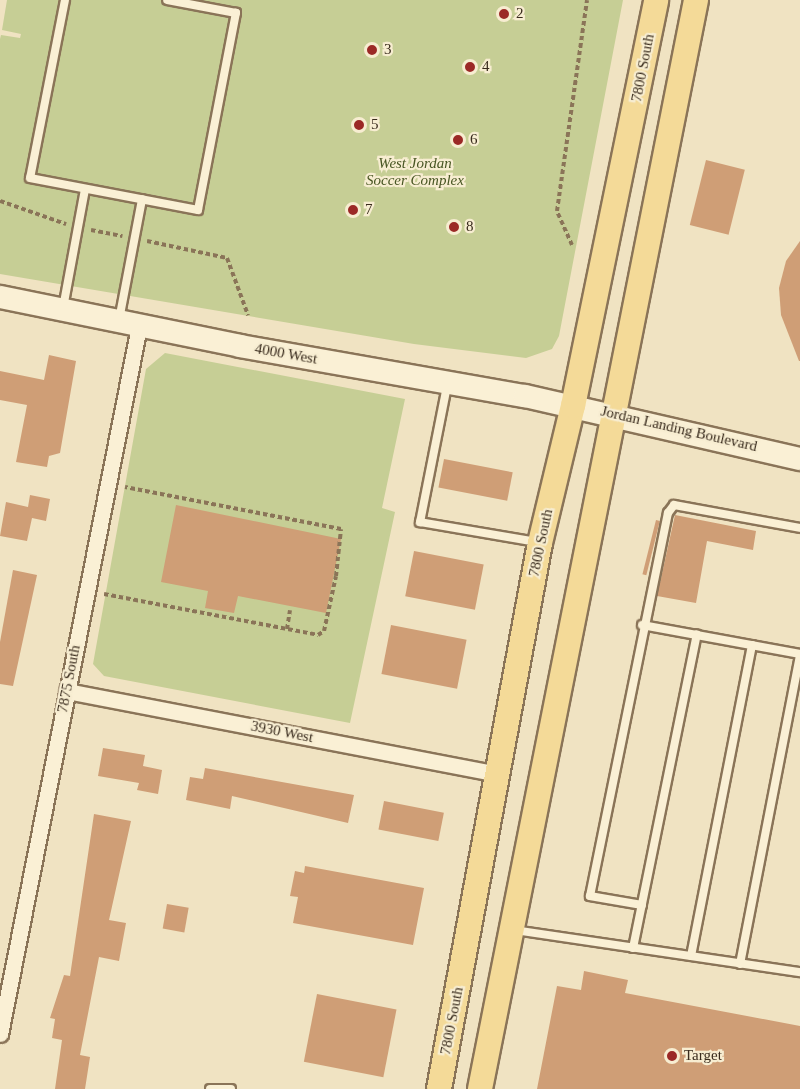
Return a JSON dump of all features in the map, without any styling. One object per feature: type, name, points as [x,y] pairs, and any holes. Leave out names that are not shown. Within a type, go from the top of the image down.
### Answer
[{"type":"main road","name":"7800 South","points":[[439,1089],[540,543],[573,406],[656,0]]},
{"type":"main road","points":[[480,1089],[696,0]]},
{"type":"main road","name":"4000 West","points":[[0,297],[573,406]]},
{"type":"main road","name":"Jordan Landing Boulevard","points":[[573,406],[795,456]]},
{"type":"street","name":"7875 South","points":[[0,1034],[67,691],[129,323]]},
{"type":"street","name":"3930 West","points":[[67,691],[498,774]]},
{"type":"lane","points":[[65,0],[30,178],[198,210],[236,14],[167,0]]},
{"type":"lane","points":[[62,310],[85,189]]},
{"type":"lane","points":[[129,323],[142,199]]},
{"type":"lane","points":[[448,381],[420,522],[540,543]]},
{"type":"lane","points":[[642,905],[590,897],[642,625],[668,513],[674,505],[800,528]]},
{"type":"lane","points":[[642,625],[800,655],[740,963]]},
{"type":"lane","points":[[633,948],[697,634]]},
{"type":"lane","points":[[691,956],[752,645]]},
{"type":"lane","points":[[510,930],[800,972]]},
{"type":"lane","points":[[210,1089],[231,1089]]},
{"type":"path","points":[[572,245],[557,211],[587,0]]},
{"type":"path","points":[[0,201],[66,224]]},
{"type":"path","points":[[91,230],[122,236]]},
{"type":"path","points":[[146,240],[227,258],[248,315]]},
{"type":"path","points":[[104,594],[219,614],[318,635],[324,631],[341,529],[125,487]]},
{"type":"path","points":[[287,629],[290,610]]},
{"type":"green space","name":"West Jordan Soccer Complex","points":[[7,0],[623,0],[559,336],[552,349],[526,358],[414,344],[0,274],[0,39],[1,35],[20,38],[21,34],[2,30]]},
{"type":"green space","points":[[165,353],[405,399],[382,508],[395,512],[350,723],[104,676],[93,664],[146,369]]},
{"type":"building","points":[[706,160],[745,170],[729,235],[690,225]]},
{"type":"building","points":[[800,241],[799,361],[781,315],[779,288],[786,261]]},
{"type":"building","points":[[49,355],[76,361],[60,453],[49,456],[47,467],[16,462],[27,405],[0,400],[0,371],[44,380]]},
{"type":"building","points":[[444,459],[513,472],[507,501],[438,487]]},
{"type":"building","points":[[30,495],[50,499],[46,521],[32,518],[27,541],[0,536],[6,502],[28,507]]},
{"type":"building","points":[[176,505],[341,539],[326,613],[238,596],[234,613],[205,608],[208,591],[161,582]]},
{"type":"building","points":[[675,515],[756,531],[753,550],[707,541],[696,603],[657,596]]},
{"type":"building","points":[[656,520],[660,521],[646,575],[642,574]]},
{"type":"building","points":[[414,551],[484,565],[475,610],[405,596]]},
{"type":"building","points":[[13,570],[37,575],[13,686],[0,684],[0,642]]},
{"type":"building","points":[[391,625],[467,640],[457,689],[381,674]]},
{"type":"building","points":[[103,748],[145,755],[143,766],[162,770],[158,794],[137,790],[139,783],[98,776]]},
{"type":"building","points":[[205,768],[354,795],[348,823],[232,796],[230,809],[186,800],[190,777],[203,779]]},
{"type":"building","points":[[384,801],[444,813],[438,841],[378,829]]},
{"type":"building","points":[[94,814],[131,821],[109,920],[126,923],[119,961],[99,957],[80,1055],[90,1057],[85,1089],[55,1089],[62,1040],[52,1038],[55,1019],[50,1018],[64,975],[70,976]]},
{"type":"building","points":[[305,866],[424,888],[413,945],[293,923],[298,897],[290,896],[295,871],[304,873]]},
{"type":"building","points":[[167,904],[189,908],[184,932],[163,929]]},
{"type":"building","name":"Target","points":[[584,971],[628,980],[625,993],[800,1026],[800,1089],[537,1089],[557,986],[581,990]]},
{"type":"building","points":[[317,994],[397,1009],[383,1077],[304,1062]]},
{"type":"place","name":"2","points":[[504,14]]},
{"type":"place","name":"3","points":[[372,50]]},
{"type":"place","name":"4","points":[[470,67]]},
{"type":"place","name":"5","points":[[359,125]]},
{"type":"place","name":"6","points":[[458,140]]},
{"type":"place","name":"7","points":[[353,210]]},
{"type":"place","name":"8","points":[[454,227]]},
{"type":"place","name":"Target","points":[[672,1056]]}]
